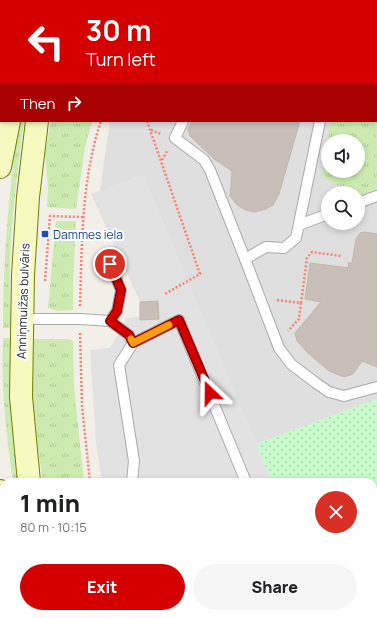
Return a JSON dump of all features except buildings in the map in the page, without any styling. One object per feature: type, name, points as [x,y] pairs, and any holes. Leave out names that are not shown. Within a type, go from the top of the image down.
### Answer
[{"type":"street","points":[[0,166],[8,122]]},
{"type":"street","name":"Anniņmuižas bulvāris","points":[[29,478],[21,397],[23,275],[28,197],[37,122]]},
{"type":"lane","points":[[183,122],[175,138],[204,160],[210,170],[279,348],[291,364],[329,392],[344,396],[377,387]]},
{"type":"lane","points":[[245,259],[266,247],[284,248],[296,238],[320,122]]},
{"type":"lane","points":[[365,200],[377,196]]},
{"type":"lane","points":[[299,225],[321,217]]},
{"type":"lane","points":[[110,264],[121,290],[117,311],[110,321]]},
{"type":"lane","points":[[22,319],[80,319],[110,321],[129,335],[133,343]]},
{"type":"lane","points":[[132,478],[134,461],[118,365],[133,343],[179,320],[244,478]]},
{"type":"path","points":[[90,478],[82,406],[80,319],[83,217],[94,141],[101,122]]},
{"type":"path","points":[[147,122],[200,274],[165,294]]},
{"type":"path","points":[[45,288],[50,216],[83,217]]},
{"type":"path","points":[[277,343],[299,319],[307,258],[312,252],[341,256]]},
{"type":"path","points":[[260,299],[301,303]]},
{"type":"shaded area","points":[[110,122],[377,122],[377,399],[256,444],[143,175],[100,191]]},
{"type":"shaded area","points":[[143,175],[270,478],[101,478],[96,443],[90,350],[110,348],[127,318],[140,317],[140,302],[91,194]]},
{"type":"green space","points":[[19,122],[24,122],[12,224],[10,276],[11,328],[3,328],[7,224]]},
{"type":"green space","points":[[51,122],[92,122],[85,147],[76,209],[47,207],[48,189],[45,153]]},
{"type":"green space","points":[[331,122],[376,122],[377,189],[365,193],[365,186],[339,186],[325,178],[365,178],[365,134],[329,134]]},
{"type":"green space","points":[[56,221],[76,221],[73,310],[57,311],[48,308]]},
{"type":"green space","points":[[3,338],[11,338],[12,392],[20,478],[12,478],[8,446],[3,392]]},
{"type":"green space","points":[[34,339],[68,339],[73,341],[74,387],[84,478],[42,478],[35,428],[32,393],[32,357]]},
{"type":"green space","points":[[377,399],[377,478],[270,478],[256,444]]},
{"type":"slow traffic","points":[[131,339],[133,343],[169,325]]},
{"type":"place","name":"Dammes iela","points":[[45,234]]},
{"type":"route","points":[[110,264],[121,290],[117,311],[110,321],[129,335],[133,343],[179,320],[210,393]]}]
